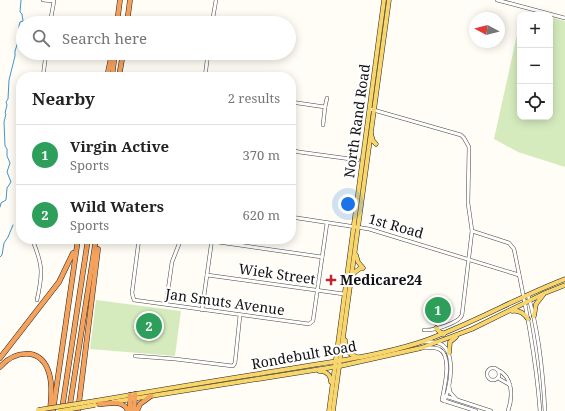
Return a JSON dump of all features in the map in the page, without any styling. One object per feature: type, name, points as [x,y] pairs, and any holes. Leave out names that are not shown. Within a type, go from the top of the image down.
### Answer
[{"type":"highway","points":[[119,16],[121,0]]},
{"type":"highway","points":[[128,16],[130,0]]},
{"type":"highway","points":[[108,72],[111,60]]},
{"type":"highway","points":[[113,72],[114,60]]},
{"type":"highway","points":[[120,72],[122,60]]},
{"type":"highway","points":[[0,358],[59,282],[76,244]]},
{"type":"highway","points":[[51,411],[77,244]]},
{"type":"highway","points":[[61,411],[87,244]]},
{"type":"highway","points":[[79,411],[96,244]]},
{"type":"highway","points":[[70,411],[96,244]]},
{"type":"highway","points":[[0,367],[5,361],[16,355],[29,354],[39,359],[48,369],[51,379],[51,411]]},
{"type":"highway","points":[[136,411],[140,404],[151,396]]},
{"type":"highway","points":[[129,411],[133,397]]},
{"type":"highway","points":[[133,397],[136,411]]},
{"type":"highway","points":[[96,404],[119,403],[126,406],[129,411]]},
{"type":"main road","name":"North Rand Road","points":[[329,411],[331,393],[344,329],[355,253],[356,227],[377,71],[384,0]]},
{"type":"main road","name":"North Rand Road","points":[[377,71],[389,0]]},
{"type":"main road","name":"North Rand Road","points":[[338,361],[337,350],[344,294],[371,132],[372,109]]},
{"type":"main road","points":[[371,132],[373,141],[376,144]]},
{"type":"main road","points":[[351,278],[355,272],[362,268],[355,253]]},
{"type":"main road","name":"Rondebult Road","points":[[61,411],[338,361],[419,342],[444,334],[565,279]]},
{"type":"main road","name":"Rondebult Road","points":[[133,397],[151,396],[337,366],[421,348],[462,333],[565,285]]},
{"type":"main road","points":[[534,316],[536,304],[545,294]]},
{"type":"main road","points":[[508,312],[516,310],[521,312],[528,319]]},
{"type":"main road","points":[[436,328],[444,334]]},
{"type":"main road","points":[[344,329],[346,350],[350,354],[358,357]]},
{"type":"main road","points":[[449,353],[450,342],[462,333]]},
{"type":"main road","points":[[319,364],[330,359],[337,350]]},
{"type":"main road","name":"North Rand Road","points":[[333,411],[337,366]]},
{"type":"main road","points":[[313,370],[322,371],[329,375],[331,380],[331,393]]},
{"type":"main road","name":"Rondebult Road","points":[[36,411],[96,404]]},
{"type":"street","points":[[43,0],[54,1],[51,16]]},
{"type":"street","points":[[213,16],[216,0]]},
{"type":"street","points":[[497,0],[565,18],[565,12]]},
{"type":"street","points":[[44,72],[45,60]]},
{"type":"street","points":[[206,72],[207,60]]},
{"type":"street","points":[[323,125],[327,98]]},
{"type":"street","points":[[296,103],[325,107]]},
{"type":"street","points":[[372,109],[449,131],[464,138],[469,147],[468,203],[472,231],[461,317],[453,323],[424,330]]},
{"type":"street","points":[[296,151],[358,160]]},
{"type":"street","name":"1st Road","points":[[296,219],[356,227],[388,234],[519,275]]},
{"type":"street","points":[[317,290],[327,223]]},
{"type":"street","points":[[472,231],[511,244],[514,249],[535,357],[540,411]]},
{"type":"street","points":[[34,244],[42,273],[37,300]]},
{"type":"street","name":"Jan Smuts Avenue","points":[[138,244],[132,293],[132,298],[136,301],[311,323],[313,320],[317,290]]},
{"type":"street","points":[[166,304],[172,262],[178,244]]},
{"type":"street","points":[[202,310],[211,244]]},
{"type":"street","points":[[238,244],[322,257]]},
{"type":"street","name":"Wiek Street","points":[[207,275],[344,294]]},
{"type":"street","points":[[528,295],[534,316],[546,411]]},
{"type":"street","points":[[135,356],[233,366],[235,363],[240,315]]},
{"type":"street","points":[[419,342],[437,342],[445,347],[449,353],[451,366],[445,396]]},
{"type":"street","points":[[421,348],[438,349],[444,354],[447,362],[445,396],[443,400],[476,411]]},
{"type":"street","points":[[498,378],[495,380],[488,378],[486,374],[488,370],[495,368],[507,378],[510,385],[511,398],[508,411]]},
{"type":"street","points":[[498,370],[498,378]]},
{"type":"street","points":[[498,378],[510,385]]},
{"type":"street","points":[[448,385],[450,392],[458,400]]},
{"type":"street","points":[[445,396],[491,411]]},
{"type":"green space","points":[[553,18],[565,21],[565,167],[518,152],[494,139],[517,35],[517,120],[553,120]]},
{"type":"green space","points":[[96,300],[181,311],[175,356],[90,349]]},
{"type":"waterway","points":[[21,0],[20,12],[22,16]]},
{"type":"waterway","points":[[0,207],[1,203],[6,200],[7,188],[11,182],[7,172],[10,163],[5,146],[4,122],[7,105],[6,102],[8,99],[9,80],[16,48]]},
{"type":"waterway","points":[[0,257],[2,255],[4,243],[13,225]]},
{"type":"place","name":"Medicare24","points":[[331,280]]},
{"type":"place","name":"Virgin Active","points":[[438,310]]},
{"type":"place","name":"Wild Waters","points":[[149,326]]}]
